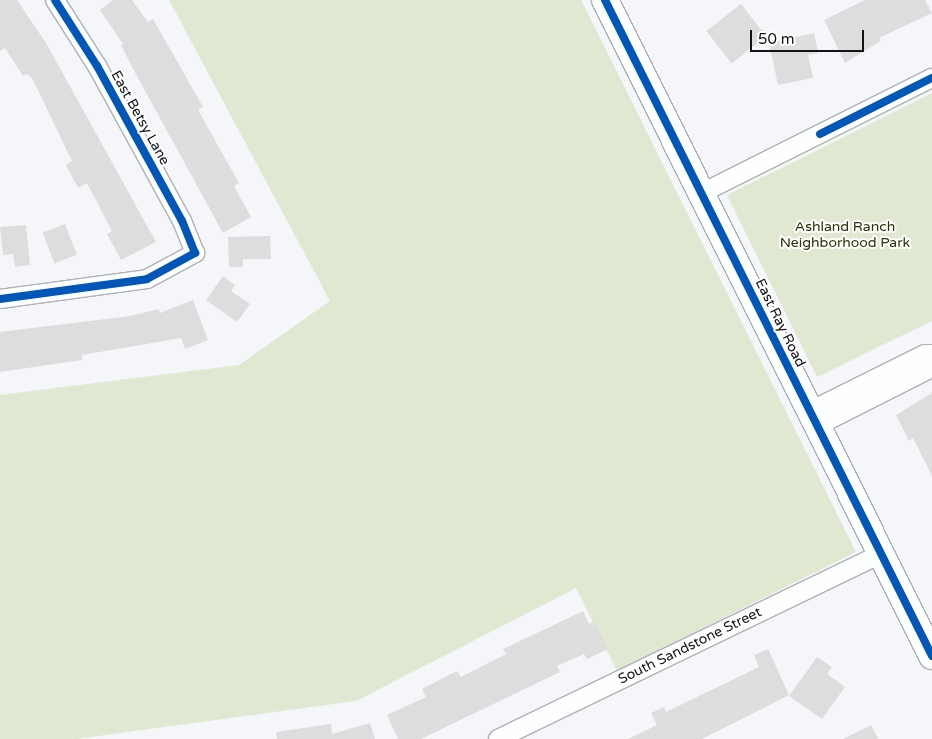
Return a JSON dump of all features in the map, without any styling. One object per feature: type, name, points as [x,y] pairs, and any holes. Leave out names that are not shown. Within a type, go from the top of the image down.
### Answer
[{"type":"main road","name":"East Ray Road","points":[[605,0],[932,656]]},
{"type":"street","name":"East Betsy Lane","points":[[0,299],[148,279],[194,254],[182,221],[97,66],[55,0]]},
{"type":"street","points":[[702,193],[932,78]]},
{"type":"street","points":[[889,381],[925,354],[932,354]]},
{"type":"street","points":[[814,418],[889,381],[932,368]]},
{"type":"street","name":"South Sandstone Street","points":[[498,739],[881,554]]},
{"type":"green space","points":[[169,0],[581,0],[856,552],[617,671],[576,588],[356,701],[76,739],[0,739],[0,395],[239,365],[330,301]]},
{"type":"green space","name":"Ashland Ranch Neighborhood Park","points":[[932,93],[932,321],[817,377],[727,195]]},
{"type":"building","points":[[0,0],[17,0],[46,43],[156,242],[121,260],[107,234],[112,231],[87,183],[78,188],[66,165],[72,161],[32,78],[27,74],[23,76],[5,48],[0,51]]},
{"type":"building","points":[[113,0],[132,0],[148,22],[153,19],[203,107],[198,110],[239,183],[234,186],[251,217],[223,233],[132,67],[121,45],[123,44],[100,10]]},
{"type":"building","points":[[865,0],[925,0],[932,13],[879,38],[881,41],[845,63],[824,20]]},
{"type":"building","points":[[741,4],[766,36],[732,63],[706,31]]},
{"type":"building","points":[[814,33],[818,53],[808,55],[813,78],[778,85],[769,43]]},
{"type":"building","points":[[65,224],[77,255],[54,263],[43,233]]},
{"type":"building","points":[[26,225],[30,265],[15,267],[13,254],[3,255],[0,227]]},
{"type":"building","points":[[270,236],[271,259],[243,259],[243,267],[229,267],[228,237]]},
{"type":"building","points":[[223,276],[235,285],[231,291],[250,304],[237,322],[206,300]]},
{"type":"building","points":[[193,300],[208,340],[185,349],[181,338],[82,355],[82,360],[0,372],[0,332],[130,316],[159,309],[160,313]]},
{"type":"building","points":[[932,393],[932,476],[913,438],[909,441],[896,415]]},
{"type":"building","points":[[583,611],[589,624],[594,621],[608,649],[587,659],[584,654],[557,666],[560,672],[421,739],[398,739],[387,715],[426,697],[422,689],[457,671],[461,677],[506,654],[503,649]]},
{"type":"building","points":[[768,649],[789,695],[702,739],[628,739],[657,725],[651,713],[664,707],[666,712],[759,667],[754,655]]},
{"type":"building","points":[[817,657],[832,667],[827,674],[845,687],[822,719],[789,696]]},
{"type":"building","points":[[370,723],[375,739],[277,739],[276,732],[331,724],[332,734]]},
{"type":"building","points":[[871,725],[878,739],[843,739]]},
{"type":"cycle path","points":[[0,299],[147,279],[195,253],[182,221],[97,66],[55,0]]},
{"type":"cycle path","points":[[605,0],[932,656]]},
{"type":"cycle path","points":[[820,134],[932,78]]}]
